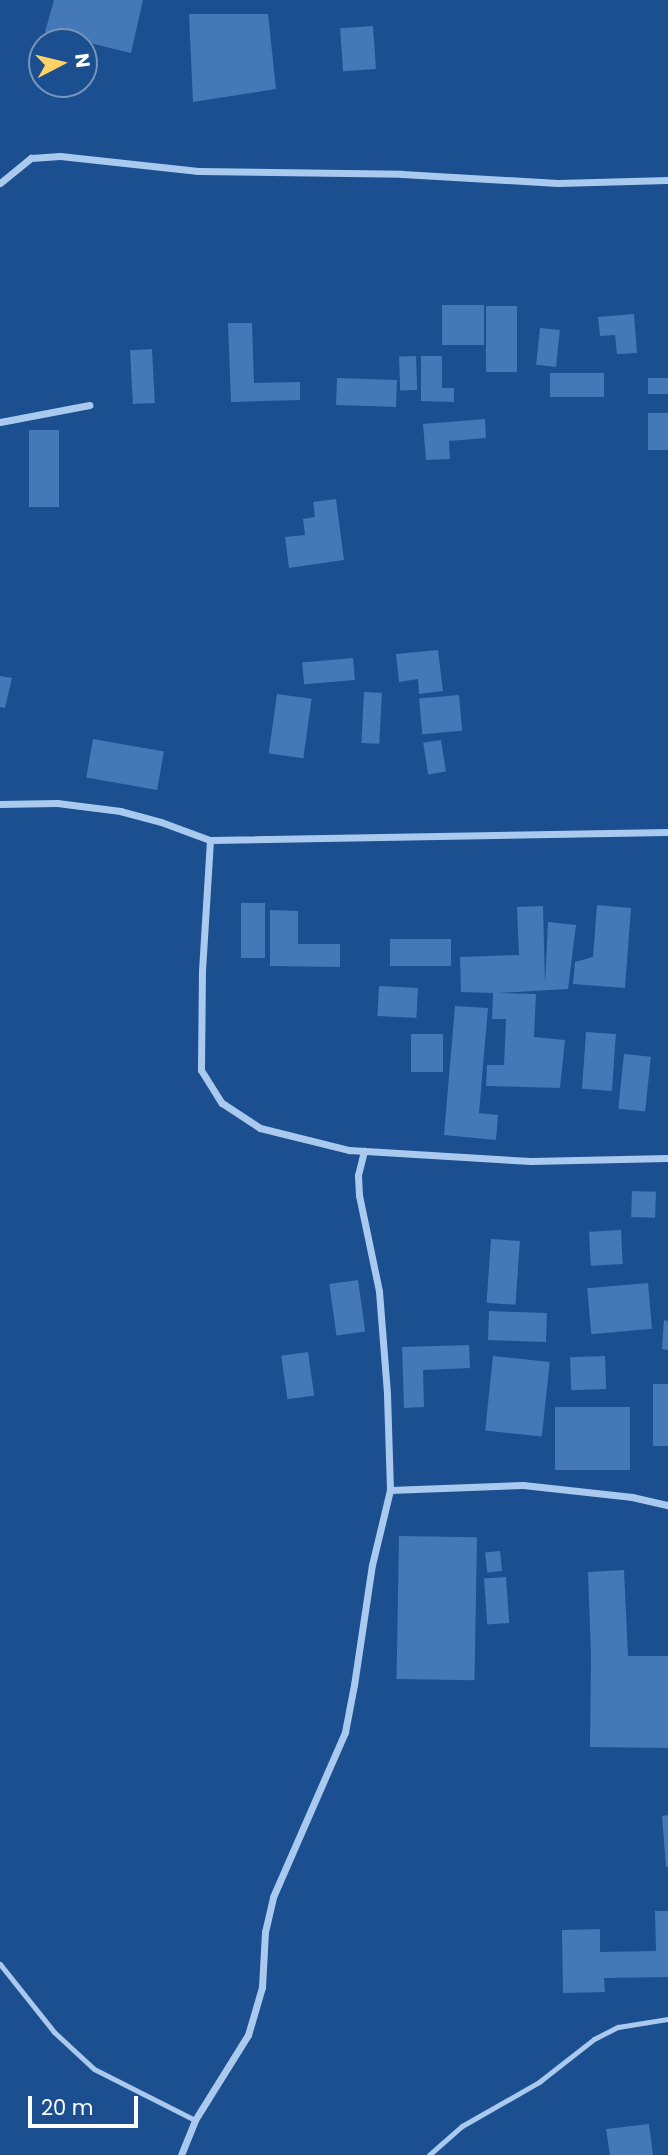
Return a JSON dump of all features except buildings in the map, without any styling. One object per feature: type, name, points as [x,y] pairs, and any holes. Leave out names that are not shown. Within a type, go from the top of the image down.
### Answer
[{"type":"street","points":[[0,183],[31,158],[60,156],[198,171],[402,174],[558,183],[668,180]]},
{"type":"street","points":[[0,422],[89,405]]},
{"type":"street","points":[[0,804],[57,803],[120,811],[161,822],[210,841],[668,832]]},
{"type":"street","points":[[210,841],[202,971],[201,1070],[222,1102],[260,1128],[364,1151],[531,1161],[668,1158]]},
{"type":"street","points":[[181,2155],[195,2120],[248,2035],[262,1987],[265,1932],[273,1897],[345,1732],[372,1565],[390,1490],[387,1393],[379,1291],[359,1195],[358,1175],[364,1151]]},
{"type":"street","points":[[390,1490],[523,1485],[632,1497],[668,1504]]},
{"type":"lane","points":[[0,1964],[54,2032],[94,2068],[195,2120]]},
{"type":"lane","points":[[429,2155],[462,2126],[538,2082],[594,2039],[618,2027],[668,2019]]}]
